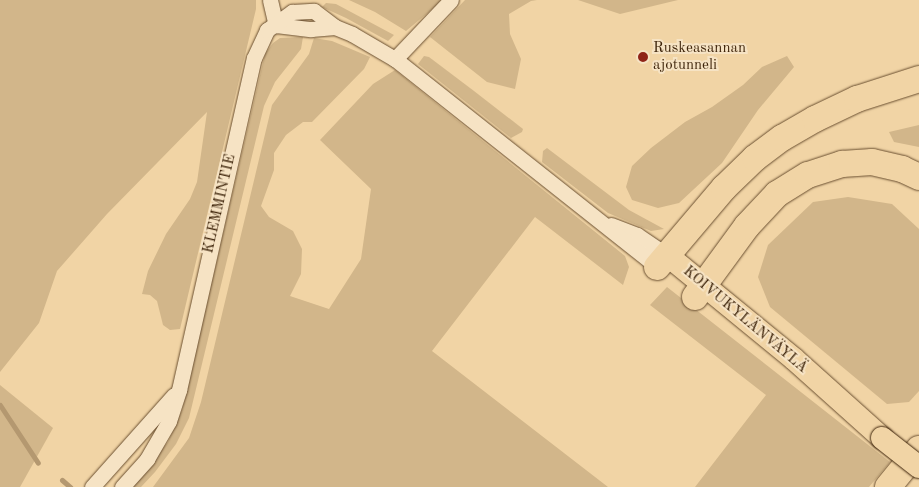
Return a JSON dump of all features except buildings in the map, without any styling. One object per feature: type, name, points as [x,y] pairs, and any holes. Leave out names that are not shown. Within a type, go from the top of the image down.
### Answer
[{"type":"highway","points":[[662,261],[724,188],[755,158],[782,138],[815,119],[857,99],[919,79]]},
{"type":"highway","points":[[699,291],[747,226],[777,194],[808,175],[842,164],[872,162],[902,169],[919,177]]},
{"type":"highway","points":[[888,487],[919,449]]},
{"type":"main road","name":"KOIVUKYLÄNVÄYLÄ","points":[[662,261],[699,291],[785,370],[882,438],[919,467]]},
{"type":"street","points":[[270,0],[276,24]]},
{"type":"street","points":[[395,59],[451,0]]},
{"type":"street","name":"KOIVUKYLÄNVÄYLÄ","points":[[276,24],[292,12],[314,11],[334,27],[352,34],[395,59],[597,219],[637,235],[662,261]]},
{"type":"street","name":"KLEMMINTIE","points":[[122,487],[147,459],[159,441],[169,420],[178,390],[254,58],[267,30],[276,24]]},
{"type":"street","name":"KLEMMINTIE","points":[[92,487],[178,390]]},
{"type":"shaded area","points":[[0,0],[256,0],[256,9],[180,329],[170,330],[163,325],[157,301],[150,295],[142,294],[148,271],[166,234],[190,199],[197,182],[207,112],[107,214],[57,271],[39,323],[0,372]]},
{"type":"shaded area","points":[[349,0],[443,0],[406,31],[375,12]]},
{"type":"shaded area","points":[[465,0],[537,0],[531,1],[509,14],[510,34],[521,59],[515,89],[487,82],[430,37]]},
{"type":"shaded area","points":[[578,0],[678,0],[620,14]]},
{"type":"shaded area","points":[[326,3],[336,4],[394,35],[388,41],[322,7]]},
{"type":"shaded area","points":[[303,37],[301,49],[275,82],[264,106],[189,418],[176,444],[155,472],[141,487],[130,487],[168,442],[182,410],[265,54],[273,43],[280,38]]},
{"type":"shaded area","points":[[314,38],[332,41],[370,57],[364,69],[312,122],[303,122],[286,135],[274,153],[274,170],[261,206],[269,217],[293,231],[302,249],[301,274],[290,296],[329,309],[361,259],[371,189],[320,140],[373,84],[395,70],[625,256],[629,267],[623,285],[535,217],[432,351],[608,487],[153,487],[189,438],[201,402],[272,105],[309,54]]},
{"type":"shaded area","points":[[424,56],[429,57],[523,129],[522,132],[511,138],[418,64]]},
{"type":"shaded area","points":[[787,56],[794,67],[758,110],[722,163],[679,203],[658,208],[632,200],[626,187],[632,166],[651,148],[685,122],[712,107],[743,85],[762,67]]},
{"type":"shaded area","points":[[919,125],[919,147],[894,142],[889,132]]},
{"type":"shaded area","points":[[547,148],[629,210],[664,229],[651,231],[608,213],[542,162],[543,151]]},
{"type":"shaded area","points":[[848,197],[892,204],[919,229],[919,391],[909,402],[887,404],[770,307],[758,277],[768,245],[813,202]]},
{"type":"shaded area","points":[[667,287],[890,462],[869,487],[695,487],[766,395],[650,305]]},
{"type":"shaded area","points":[[0,385],[53,428],[20,487],[0,487]]},
{"type":"waterway","points":[[0,405],[38,463]]},
{"type":"waterway","points":[[62,480],[70,487]]},
{"type":"place","name":"Ruskeasannan ajotunneli","points":[[643,57]]}]
